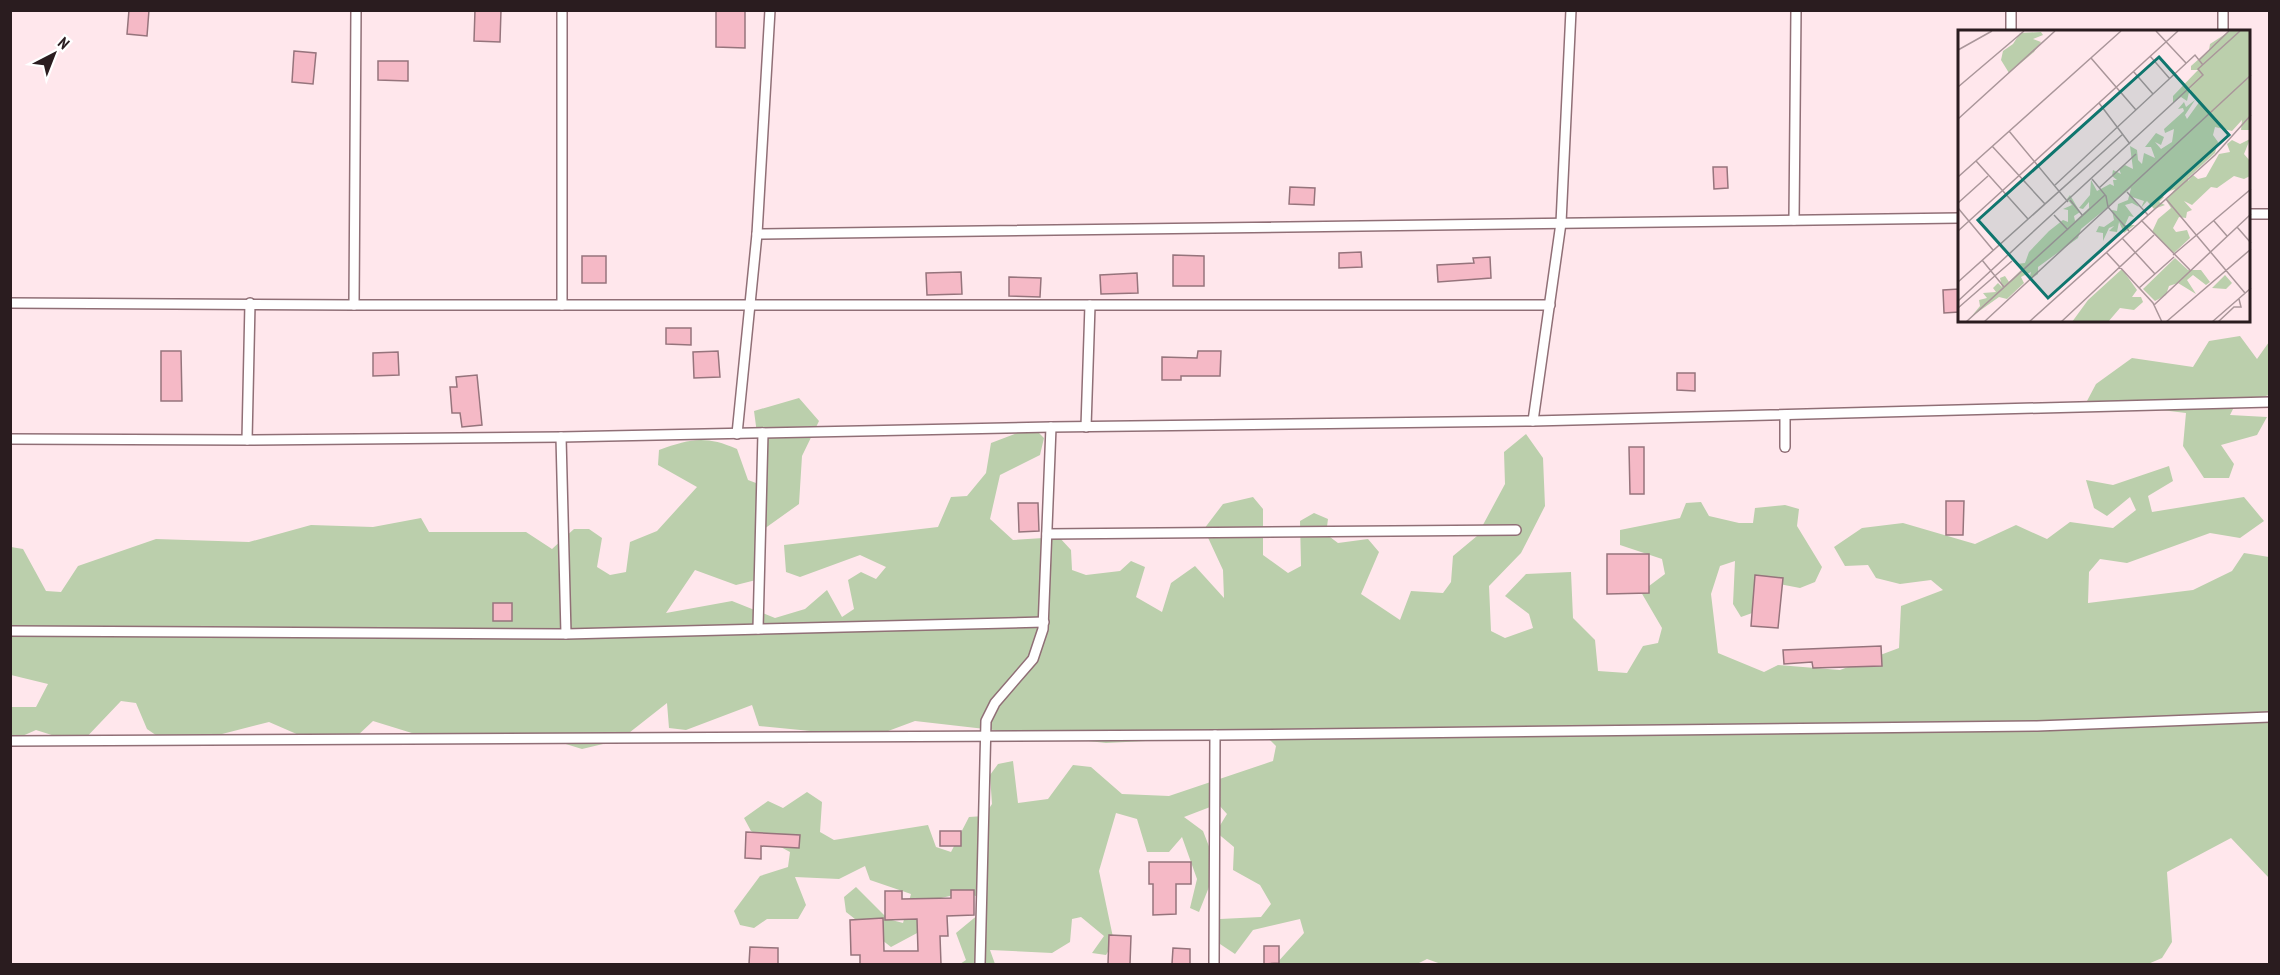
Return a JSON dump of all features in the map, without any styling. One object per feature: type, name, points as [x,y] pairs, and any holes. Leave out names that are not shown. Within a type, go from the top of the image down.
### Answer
[{"type":"lane","points":[[354,305],[356,10]]},
{"type":"lane","points":[[562,10],[562,305]]},
{"type":"lane","points":[[737,434],[757,234],[770,10]]},
{"type":"lane","points":[[1533,421],[1561,223],[1571,10]]},
{"type":"lane","points":[[1794,220],[1796,10]]},
{"type":"lane","points":[[2011,10],[2011,30]]},
{"type":"lane","points":[[2223,10],[2223,30]]},
{"type":"lane","points":[[2250,214],[2270,214]]},
{"type":"lane","points":[[757,234],[1958,218]]},
{"type":"lane","points":[[10,303],[1550,305]]},
{"type":"lane","points":[[247,440],[250,303]]},
{"type":"lane","points":[[1086,427],[1090,305]]},
{"type":"lane","points":[[10,439],[247,440],[561,437],[1533,421],[2270,402]]},
{"type":"lane","points":[[1785,415],[1785,447]]},
{"type":"lane","points":[[980,964],[986,721],[995,703],[1033,659],[1040,642],[1044,621],[1051,428]]},
{"type":"lane","points":[[758,629],[763,433]]},
{"type":"lane","points":[[561,437],[566,634]]},
{"type":"lane","points":[[1047,534],[1516,530]]},
{"type":"lane","points":[[10,631],[566,634],[1044,621]]},
{"type":"lane","points":[[10,741],[1215,735],[2037,726],[2270,717]]},
{"type":"lane","points":[[1214,964],[1215,735]]},
{"type":"green space","points":[[2240,336],[2257,359],[2269,342],[2269,395],[2235,405],[2230,415],[2267,417],[2257,435],[2221,445],[2234,464],[2229,478],[2204,478],[2183,446],[2186,413],[2087,401],[2096,384],[2132,358],[2193,367],[2209,341]]},
{"type":"green space","points":[[799,398],[819,421],[802,456],[799,504],[764,529],[764,578],[736,585],[695,570],[666,613],[732,601],[775,618],[805,609],[827,590],[842,617],[854,609],[848,580],[861,572],[876,579],[886,567],[860,555],[800,577],[786,572],[784,545],[938,527],[951,497],[967,496],[986,473],[991,443],[1033,427],[1044,438],[1040,455],[1000,475],[990,519],[1013,540],[1059,537],[1071,550],[1072,570],[1086,575],[1120,571],[1131,561],[1145,567],[1136,597],[1162,612],[1171,583],[1195,566],[1224,598],[1223,570],[1204,529],[1223,504],[1253,497],[1263,509],[1263,555],[1288,573],[1301,566],[1300,521],[1314,513],[1328,519],[1326,534],[1338,543],[1368,539],[1379,552],[1361,594],[1400,620],[1411,591],[1443,593],[1451,582],[1453,556],[1477,536],[1505,484],[1504,452],[1526,434],[1543,458],[1545,506],[1521,553],[1489,586],[1491,631],[1505,638],[1533,628],[1529,614],[1505,596],[1526,574],[1571,572],[1573,618],[1595,640],[1598,671],[1627,673],[1643,646],[1658,643],[1662,628],[1641,592],[1665,574],[1662,559],[1620,545],[1620,530],[1680,518],[1686,503],[1701,502],[1709,516],[1739,523],[1753,523],[1755,508],[1785,505],[1799,509],[1797,526],[1822,567],[1815,582],[1800,588],[1758,580],[1755,612],[1741,617],[1733,604],[1735,561],[1720,566],[1711,594],[1718,653],[1764,672],[1778,665],[1840,670],[1899,648],[1901,606],[1943,590],[1931,580],[1900,584],[1876,578],[1868,565],[1845,566],[1834,547],[1862,528],[1903,523],[1975,544],[2016,525],[2047,539],[2070,522],[2113,528],[2136,510],[2130,497],[2107,516],[2094,508],[2086,480],[2113,485],[2169,466],[2173,481],[2148,496],[2152,512],[2244,497],[2264,521],[2240,538],[2210,533],[2127,563],[2100,559],[2089,572],[2088,603],[2193,590],[2232,571],[2244,553],[2269,557],[2269,878],[2231,838],[2167,872],[2172,942],[2162,958],[2148,964],[1441,964],[1427,959],[1417,964],[1276,964],[1304,933],[1300,919],[1253,930],[1235,954],[1211,938],[1220,919],[1261,917],[1271,904],[1260,885],[1233,870],[1234,847],[1216,832],[1227,814],[1218,804],[1184,817],[1203,831],[1217,867],[1199,912],[1190,908],[1197,879],[1182,837],[1169,852],[1147,852],[1137,819],[1116,813],[1099,871],[1114,942],[1106,955],[1092,953],[1104,936],[1081,917],[1072,919],[1070,942],[1052,953],[990,950],[995,964],[960,964],[966,960],[956,933],[979,914],[982,899],[967,892],[924,902],[919,932],[891,947],[846,912],[844,897],[856,887],[888,919],[903,923],[911,894],[870,880],[865,866],[839,879],[795,877],[806,905],[798,919],[767,919],[754,928],[740,925],[734,911],[760,876],[788,867],[790,852],[751,831],[744,818],[768,801],[783,808],[807,792],[822,802],[820,832],[834,840],[928,825],[936,847],[951,852],[969,817],[984,816],[992,804],[990,775],[998,764],[1013,761],[1018,803],[1048,799],[1073,765],[1091,767],[1122,794],[1169,796],[1273,761],[1276,746],[1265,735],[1106,743],[915,721],[872,737],[759,726],[752,705],[686,730],[669,728],[667,703],[620,740],[582,749],[556,741],[441,742],[373,721],[356,737],[315,742],[269,722],[191,742],[160,738],[147,729],[136,703],[121,701],[80,744],[36,730],[11,741],[11,707],[36,707],[48,684],[11,675],[11,547],[23,549],[46,591],[61,592],[78,566],[156,539],[249,542],[311,525],[373,527],[421,518],[429,532],[526,532],[552,549],[574,529],[589,529],[602,538],[597,567],[610,575],[626,572],[630,542],[657,531],[697,487],[658,465],[659,450],[698,440],[726,445],[737,449],[748,480],[764,486],[754,411]]},
{"type":"building","points":[[129,10],[149,10],[147,36],[127,34]]},
{"type":"building","points":[[475,10],[501,10],[500,42],[474,41]]},
{"type":"building","points":[[716,10],[745,10],[745,48],[716,47]]},
{"type":"building","points":[[294,51],[316,53],[313,84],[292,82]]},
{"type":"building","points":[[378,61],[408,61],[408,81],[378,80]]},
{"type":"building","points":[[1713,167],[1727,167],[1728,188],[1714,189]]},
{"type":"building","points":[[1290,187],[1315,188],[1314,205],[1289,204]]},
{"type":"building","points":[[1361,252],[1362,267],[1339,268],[1339,253]]},
{"type":"building","points":[[1173,255],[1204,256],[1204,286],[1173,286]]},
{"type":"building","points":[[582,256],[606,256],[606,283],[582,283]]},
{"type":"building","points":[[1490,257],[1491,278],[1438,282],[1437,265],[1474,263],[1473,258]]},
{"type":"building","points":[[961,272],[962,294],[927,295],[926,273]]},
{"type":"building","points":[[1137,273],[1138,293],[1101,294],[1100,275]]},
{"type":"building","points":[[1009,277],[1041,278],[1040,297],[1009,296]]},
{"type":"building","points":[[1958,289],[1958,312],[1944,313],[1943,290]]},
{"type":"building","points":[[666,328],[691,328],[691,345],[666,344]]},
{"type":"building","points":[[161,351],[181,351],[182,401],[161,401]]},
{"type":"building","points":[[718,351],[720,377],[694,378],[693,352]]},
{"type":"building","points":[[1198,351],[1221,351],[1220,376],[1181,376],[1181,380],[1162,380],[1162,357],[1197,358]]},
{"type":"building","points":[[398,352],[399,375],[373,376],[373,353]]},
{"type":"building","points":[[1677,373],[1695,373],[1695,391],[1677,390]]},
{"type":"building","points":[[477,375],[482,425],[462,427],[460,413],[452,413],[450,387],[457,387],[456,377]]},
{"type":"building","points":[[1629,447],[1644,447],[1644,494],[1630,494]]},
{"type":"building","points":[[1946,501],[1964,501],[1963,535],[1946,535]]},
{"type":"building","points":[[1018,503],[1038,503],[1039,531],[1019,532]]},
{"type":"building","points":[[1607,554],[1649,554],[1649,593],[1607,594]]},
{"type":"building","points":[[1755,575],[1783,578],[1778,628],[1751,626]]},
{"type":"building","points":[[493,603],[512,603],[512,621],[493,621]]},
{"type":"building","points":[[1881,646],[1882,666],[1813,668],[1812,662],[1784,664],[1783,650]]},
{"type":"building","points":[[940,831],[961,831],[961,846],[940,846]]},
{"type":"building","points":[[746,832],[800,835],[799,848],[761,846],[761,859],[745,858]]},
{"type":"building","points":[[1149,862],[1191,862],[1191,884],[1176,884],[1176,914],[1153,915],[1153,884],[1149,884]]},
{"type":"building","points":[[951,890],[974,890],[974,915],[947,916],[948,936],[940,936],[941,964],[860,964],[860,955],[851,955],[850,920],[883,918],[884,951],[918,951],[917,919],[885,920],[885,891],[902,891],[902,899],[951,898]]},
{"type":"building","points":[[1109,935],[1131,936],[1130,964],[1108,964]]},
{"type":"building","points":[[1264,946],[1279,946],[1279,963],[1264,964]]},
{"type":"building","points":[[750,947],[778,948],[778,964],[749,964]]},
{"type":"building","points":[[1173,948],[1190,949],[1190,964],[1172,964]]}]
